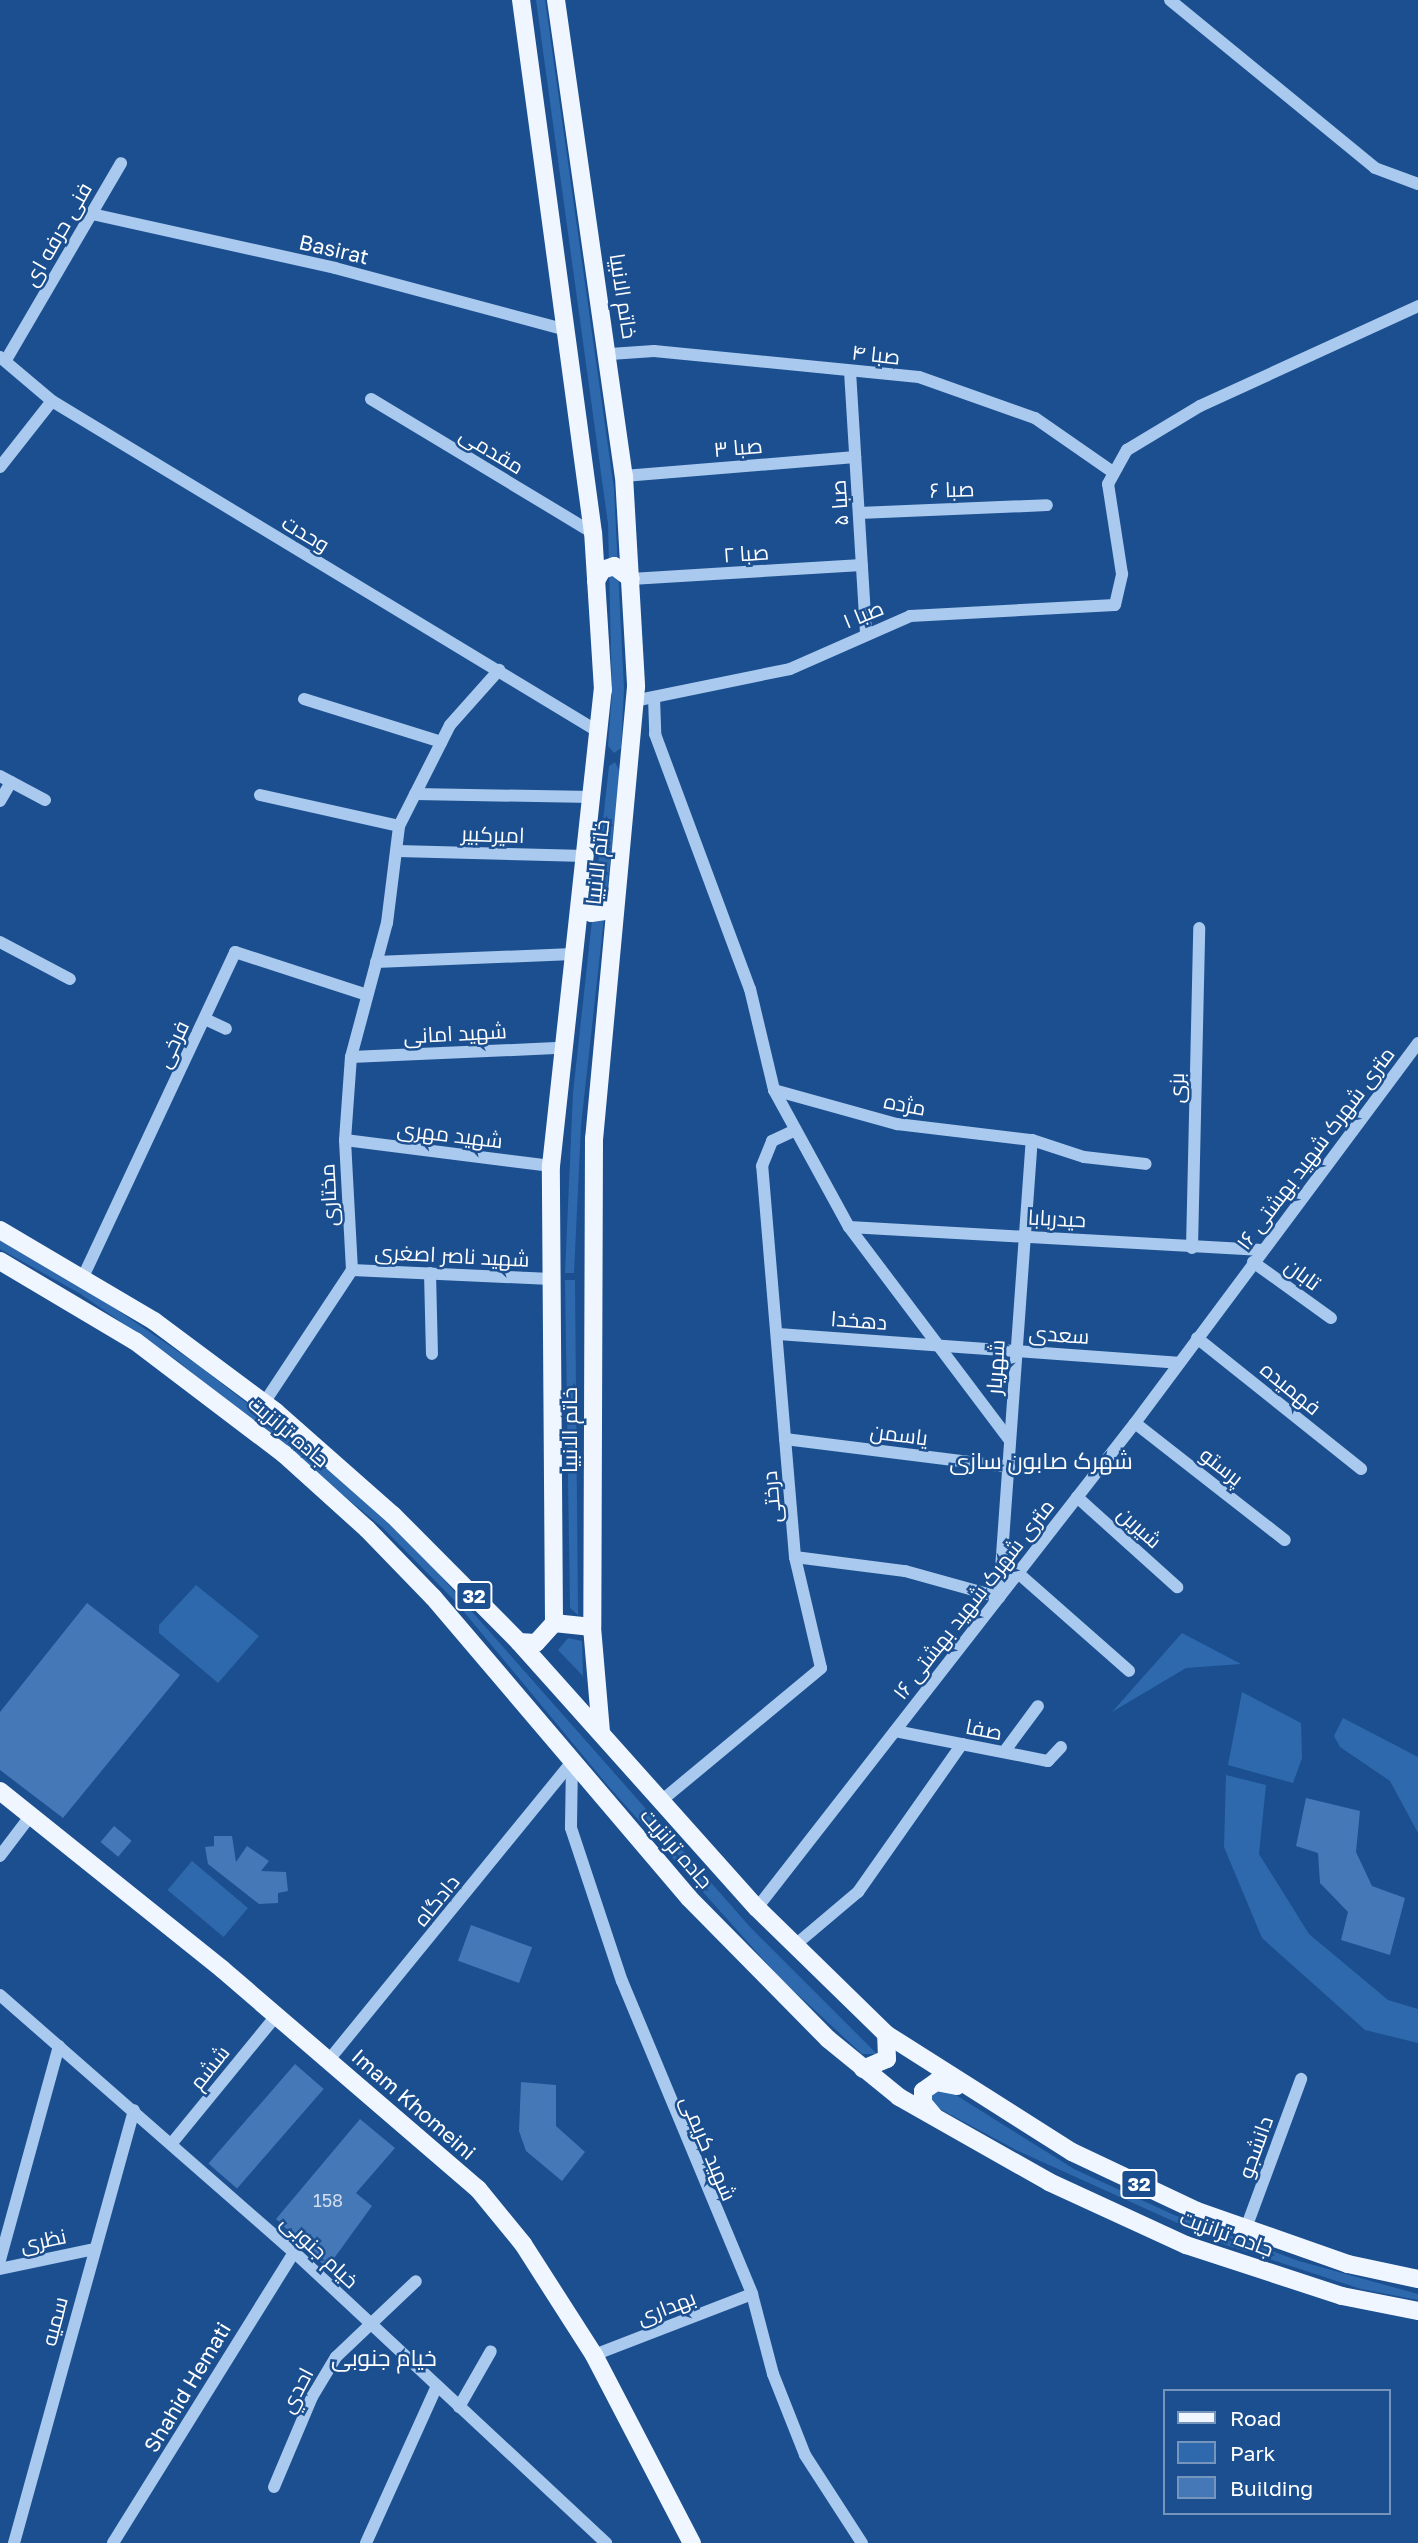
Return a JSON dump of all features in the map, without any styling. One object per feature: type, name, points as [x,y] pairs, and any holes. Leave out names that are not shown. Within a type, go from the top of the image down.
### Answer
[{"type":"main road","name":"خاتم الانبیا","points":[[521,0],[593,533],[603,690],[593,797],[561,1048],[551,1166],[554,1623]]},
{"type":"main road","name":"خاتم الانبیا","points":[[556,0],[610,354],[624,476],[631,579],[634,701],[594,1138],[592,1627],[601,1733]]},
{"type":"main road","points":[[596,581],[602,570],[614,566],[631,579]]},
{"type":"main road","points":[[581,893],[590,914],[605,911],[616,896]]},
{"type":"main road","name":"جاده ترانزیت","points":[[0,1230],[154,1321],[264,1404],[393,1515],[519,1642],[794,1947],[886,2034],[963,2088],[1072,2152],[1246,2228],[1348,2264],[1418,2279]]},
{"type":"main road","name":"جاده ترانزیت","points":[[0,1261],[135,1341],[284,1454],[433,1597],[689,1898],[863,2069],[942,2124],[1049,2182],[1186,2245],[1342,2296],[1418,2311]]},
{"type":"main road","points":[[519,1642],[536,1643],[554,1623],[592,1627]]},
{"type":"main road","name":"Imam Khomeini","points":[[0,1791],[328,2060],[478,2189],[523,2244],[594,2355],[692,2543]]},
{"type":"main road","points":[[863,2069],[887,2059],[886,2034]]},
{"type":"main road","points":[[942,2124],[923,2103],[923,2091],[936,2082],[963,2088]]},
{"type":"street","points":[[1170,0],[1375,168],[1418,184]]},
{"type":"street","name":"فنی حرفه ای","points":[[3,358],[121,163]]},
{"type":"street","name":"Basirat","points":[[92,214],[335,268],[567,330]]},
{"type":"street","points":[[1114,473],[1128,450],[1200,406],[1418,306]]},
{"type":"street","name":"صبا ۴","points":[[610,354],[654,351],[919,377],[1035,418],[1114,473]]},
{"type":"street","name":"وحدت","points":[[3,358],[52,401],[599,732]]},
{"type":"street","name":"صبا ۵","points":[[850,371],[866,633]]},
{"type":"street","name":"مقدمی","points":[[371,400],[593,533]]},
{"type":"street","points":[[0,467],[52,401]]},
{"type":"street","name":"صبا ۳","points":[[624,476],[855,457]]},
{"type":"street","name":"صبا ۱","points":[[634,701],[790,670],[866,633],[909,616],[1115,605],[1122,575],[1110,519],[1108,484],[1114,473]]},
{"type":"street","name":"صبا ۶","points":[[859,513],[1047,505]]},
{"type":"street","name":"صبا ۲","points":[[631,579],[862,565]]},
{"type":"street","name":"مختاری","points":[[352,1270],[345,1140],[351,1058],[376,962],[398,850],[399,826],[441,742],[499,670]]},
{"type":"street","points":[[654,697],[656,734],[750,989],[774,1090],[849,1227],[1009,1439]]},
{"type":"street","points":[[304,699],[441,742]]},
{"type":"street","points":[[0,800],[5,779],[45,800]]},
{"type":"street","points":[[260,794],[399,826]]},
{"type":"street","points":[[415,794],[593,797]]},
{"type":"street","name":"امیرکبیر","points":[[398,850],[586,856]]},
{"type":"street","name":"بزی","points":[[1192,1248],[1199,928]]},
{"type":"street","points":[[0,942],[70,979]]},
{"type":"street","name":"فرخی","points":[[83,1277],[234,952],[367,995]]},
{"type":"street","points":[[376,962],[573,954]]},
{"type":"street","points":[[205,1019],[226,1029]]},
{"type":"street","name":"۱۶ متری شهرک شهيد بهشتی","points":[[757,1908],[1135,1423],[1418,1044]]},
{"type":"street","name":"شهید امانی","points":[[351,1058],[561,1048]]},
{"type":"street","name":"مژده","points":[[774,1090],[897,1124],[1032,1140],[1084,1157],[1146,1164]]},
{"type":"street","name":"درختی","points":[[661,1801],[821,1668],[795,1557],[762,1166],[772,1141],[796,1130]]},
{"type":"street","name":"شهید مهری","points":[[345,1140],[551,1166]]},
{"type":"street","name":"شهریار","points":[[999,1597],[1032,1140]]},
{"type":"street","name":"حیدربابا","points":[[849,1227],[1262,1250]]},
{"type":"street","name":"تابان","points":[[1253,1262],[1331,1318]]},
{"type":"street","points":[[264,1404],[352,1270]]},
{"type":"street","name":"شهید ناصر اصغری","points":[[352,1270],[551,1279]]},
{"type":"street","points":[[429,1273],[432,1354]]},
{"type":"street","name":"دهخدا","points":[[778,1334],[938,1345]]},
{"type":"street","name":"فهمیده","points":[[1197,1338],[1361,1469]]},
{"type":"street","name":"سعدی","points":[[938,1345],[1178,1363]]},
{"type":"street","name":"پرستو","points":[[1135,1423],[1285,1540]]},
{"type":"street","name":"یاسمن","points":[[785,1439],[1009,1466]]},
{"type":"street","name":"شیرین","points":[[1077,1497],[1177,1587]]},
{"type":"street","points":[[795,1557],[905,1571],[999,1597]]},
{"type":"street","points":[[1018,1573],[1129,1671]]},
{"type":"street","points":[[1004,1752],[1038,1706]]},
{"type":"street","name":"صفا","points":[[895,1731],[1048,1761],[1061,1747]]},
{"type":"street","points":[[794,1947],[858,1892],[962,1744]]},
{"type":"street","name":"دادگاه","points":[[328,2060],[572,1762]]},
{"type":"street","name":"شهید کریمی","points":[[572,1762],[571,1828],[588,1888],[663,2088],[752,2294],[773,2374],[805,2455],[859,2539]]},
{"type":"street","points":[[0,1856],[31,1815]]},
{"type":"street","name":"خیام جنوبی","points":[[0,1995],[294,2252],[599,2540]]},
{"type":"street","name":"ششم","points":[[172,2143],[275,2017]]},
{"type":"street","points":[[0,2260],[58,2046]]},
{"type":"street","name":"دانشجو","points":[[1246,2228],[1301,2079]]},
{"type":"street","name":"سميه","points":[[14,2543],[134,2110]]},
{"type":"street","name":"نظری","points":[[0,2269],[94,2249]]},
{"type":"street","name":"Shahid Hemati","points":[[113,2543],[294,2252]]},
{"type":"street","name":"احدي","points":[[274,2487],[312,2397],[336,2357],[373,2326],[416,2281]]},
{"type":"street","name":"بهداری","points":[[594,2355],[752,2294]]},
{"type":"street","points":[[459,2407],[491,2351]]},
{"type":"street","points":[[366,2543],[437,2386]]},
{"type":"street","points":[[843,2543],[859,2539]]},
{"type":"green space","points":[[536,0],[545,0],[614,489],[624,689],[621,748],[614,753],[608,746],[612,693],[608,524]]},
{"type":"green space","points":[[615,762],[620,772],[581,1126],[574,1273],[565,1273],[573,1093],[609,766]]},
{"type":"green space","points":[[0,1240],[85,1288],[198,1365],[317,1458],[415,1547],[751,1928],[877,2054],[862,2054],[780,1978],[609,1787],[455,1601],[382,1527],[179,1362],[79,1293],[0,1249]]},
{"type":"green space","points":[[565,1280],[575,1280],[578,1615],[570,1608]]},
{"type":"green space","points":[[196,1585],[259,1636],[218,1683],[159,1633],[159,1625]]},
{"type":"green space","points":[[1182,1633],[1241,1664],[1186,1668],[1112,1712]]},
{"type":"green space","points":[[568,1638],[582,1641],[583,1676],[558,1650]]},
{"type":"green space","points":[[1242,1692],[1301,1723],[1302,1758],[1293,1783],[1228,1765]]},
{"type":"green space","points":[[1343,1718],[1418,1757],[1418,1833],[1390,1781],[1340,1747],[1334,1736]]},
{"type":"green space","points":[[1226,1775],[1266,1785],[1259,1854],[1309,1934],[1388,2000],[1418,2009],[1418,2043],[1365,2030],[1262,1938],[1224,1847]]},
{"type":"green space","points":[[192,1861],[248,1908],[223,1937],[168,1890]]},
{"type":"green space","points":[[932,2091],[951,2092],[1074,2169],[1174,2215],[1299,2261],[1418,2294],[1418,2300],[1361,2289],[1226,2245],[1016,2150],[940,2109],[932,2102]]},
{"type":"building","points":[[87,1603],[180,1675],[63,1818],[0,1770],[0,1712]]},
{"type":"building","points":[[1306,1798],[1360,1811],[1356,1852],[1372,1886],[1405,1898],[1390,1955],[1341,1940],[1348,1912],[1320,1883],[1318,1853],[1296,1846]]},
{"type":"building","points":[[114,1826],[132,1841],[118,1857],[101,1842]]},
{"type":"building","points":[[214,1836],[232,1836],[236,1862],[247,1846],[269,1861],[261,1871],[286,1872],[288,1891],[278,1893],[278,1903],[259,1904],[208,1864],[205,1847],[214,1846]]},
{"type":"building","points":[[471,1925],[532,1947],[519,1983],[458,1961]]},
{"type":"building","points":[[295,2064],[324,2089],[237,2189],[208,2164]]},
{"type":"building","points":[[521,2082],[556,2085],[556,2126],[585,2152],[562,2181],[526,2151],[519,2131]]},
{"type":"building","points":[[360,2119],[395,2148],[356,2193],[372,2206],[327,2268],[276,2219]]},
{"type":"district","name":"شهرک صابون سازی","points":[[1041,1460]]},
{"type":"district","name":"خیام جنوبی","points":[[384,2357]]}]
